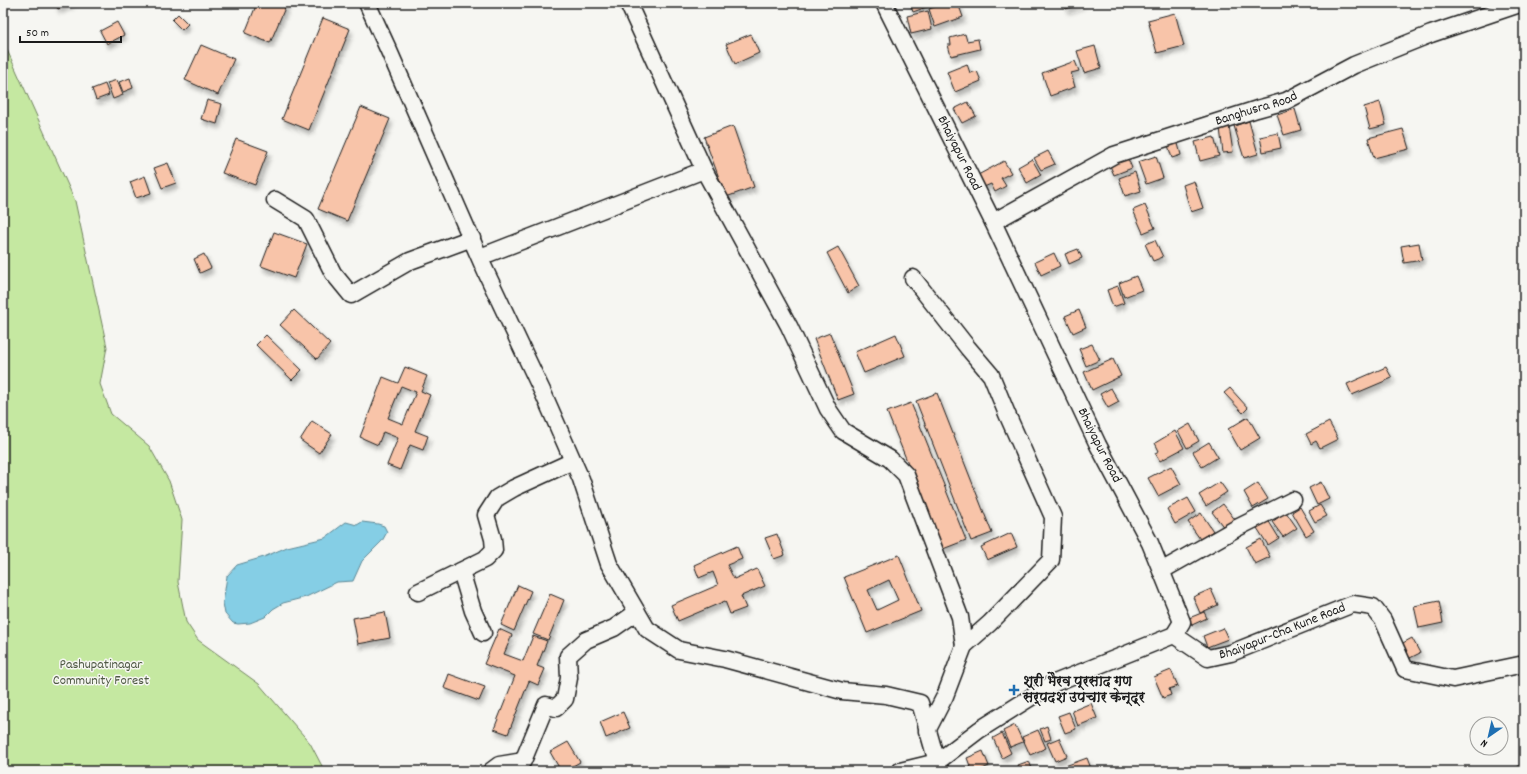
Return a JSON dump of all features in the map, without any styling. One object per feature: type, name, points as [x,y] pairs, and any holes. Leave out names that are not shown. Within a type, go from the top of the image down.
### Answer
[{"type":"street","points":[[367,3],[581,479],[609,564],[647,629],[679,650],[725,659],[842,690],[886,695],[920,703],[927,731],[939,766]]},
{"type":"street","points":[[628,3],[704,170],[789,326],[828,409],[843,431],[890,459],[906,475],[960,617],[964,646]]},
{"type":"street","name":"Bhaiyapur Road","points":[[884,3],[993,222],[1098,445],[1150,542],[1182,622],[1174,635]]},
{"type":"street","name":"Banghusra Road","points":[[993,222],[1114,156],[1258,109],[1286,102],[1354,65],[1431,34],[1523,3]]},
{"type":"street","points":[[480,257],[704,170]]},
{"type":"street","points":[[275,200],[306,219],[333,273],[351,294],[410,261],[472,238]]},
{"type":"street","points":[[913,278],[991,375],[1052,517],[1051,560],[964,646],[946,696],[927,731]]},
{"type":"street","points":[[418,592],[485,559],[494,550],[493,539],[486,515],[496,498],[514,488],[573,461]]},
{"type":"street","points":[[1161,571],[1237,528],[1293,500]]},
{"type":"street","points":[[461,571],[473,611],[483,633]]},
{"type":"street","name":"Bhaiyapur-Cha Kune Road","points":[[1174,635],[1208,658],[1231,653],[1353,604],[1372,606],[1383,620],[1405,670],[1453,679],[1524,664]]},
{"type":"street","points":[[491,771],[499,765],[523,761],[546,705],[556,708],[565,699],[569,678],[568,656],[586,640],[614,628],[637,612]]},
{"type":"street","points":[[900,771],[939,766],[979,730],[1052,684],[1174,635]]},
{"type":"green space","name":"Pashupatinagar Community Forest","points":[[3,41],[75,201],[107,347],[100,384],[111,414],[149,446],[169,481],[182,520],[178,582],[186,622],[198,640],[259,684],[310,743],[322,766],[322,771],[3,771]]},
{"type":"water","points":[[346,522],[357,525],[362,522],[378,524],[384,526],[387,532],[382,541],[362,561],[353,581],[337,582],[306,597],[283,603],[273,609],[265,617],[250,623],[233,623],[225,614],[223,603],[227,576],[237,565],[264,557],[287,547],[325,538]]},
{"type":"building","points":[[55,3],[72,3],[58,9]]},
{"type":"building","points":[[257,3],[287,3],[270,43],[245,33]]},
{"type":"building","points":[[910,3],[932,3],[932,5],[913,12]]},
{"type":"building","points":[[945,3],[958,3],[963,17],[935,27],[929,9]]},
{"type":"building","points":[[1064,3],[1083,3],[1066,9]]},
{"type":"building","points":[[928,11],[932,29],[911,34],[907,16]]},
{"type":"building","points":[[1175,13],[1184,46],[1157,53],[1148,20]]},
{"type":"building","points":[[178,14],[188,24],[182,30],[172,20]]},
{"type":"building","points":[[323,18],[350,29],[309,130],[282,119]]},
{"type":"building","points":[[117,22],[124,35],[107,44],[100,31]]},
{"type":"building","points":[[751,34],[759,53],[735,64],[726,44]]},
{"type":"building","points":[[965,34],[967,41],[978,39],[980,49],[951,56],[948,45],[951,45],[950,38]]},
{"type":"building","points":[[201,45],[234,59],[218,95],[185,80]]},
{"type":"building","points":[[1095,46],[1101,68],[1084,73],[1077,51]]},
{"type":"building","points":[[1075,61],[1079,71],[1071,73],[1075,87],[1050,96],[1042,73]]},
{"type":"building","points":[[967,64],[970,73],[977,71],[981,81],[955,92],[947,72]]},
{"type":"building","points":[[130,78],[133,88],[123,92],[119,82]]},
{"type":"building","points":[[117,80],[123,95],[113,99],[107,83]]},
{"type":"building","points":[[105,84],[109,95],[96,100],[92,89]]},
{"type":"building","points":[[207,100],[222,104],[217,124],[201,119]]},
{"type":"building","points":[[968,102],[976,116],[962,123],[954,109]]},
{"type":"building","points":[[1380,102],[1386,125],[1370,129],[1364,107]]},
{"type":"building","points":[[361,107],[390,119],[347,221],[318,209]]},
{"type":"building","points":[[1295,109],[1301,130],[1284,135],[1277,115]]},
{"type":"building","points":[[1249,121],[1258,154],[1244,158],[1234,126]]},
{"type":"building","points":[[733,126],[754,187],[726,197],[704,137]]},
{"type":"building","points":[[1229,126],[1233,152],[1223,153],[1220,128]]},
{"type":"building","points":[[1403,129],[1409,149],[1374,158],[1368,138]]},
{"type":"building","points":[[1278,133],[1281,148],[1263,152],[1260,137]]},
{"type":"building","points":[[1214,137],[1219,156],[1200,161],[1195,142]]},
{"type":"building","points":[[236,139],[268,151],[255,185],[222,173]]},
{"type":"building","points":[[1177,140],[1181,155],[1172,158],[1167,142]]},
{"type":"building","points":[[1048,151],[1055,164],[1041,170],[1034,158]]},
{"type":"building","points":[[1126,154],[1132,168],[1114,175],[1108,161]]},
{"type":"building","points":[[1156,156],[1163,178],[1146,184],[1138,162]]},
{"type":"building","points":[[1032,159],[1041,175],[1027,183],[1018,167]]},
{"type":"building","points":[[1004,161],[1011,173],[1001,178],[1006,186],[995,192],[991,184],[984,187],[978,175]]},
{"type":"building","points":[[168,163],[176,183],[162,188],[154,168]]},
{"type":"building","points":[[1135,172],[1141,191],[1125,196],[1119,178]]},
{"type":"building","points":[[145,176],[151,193],[136,198],[130,182]]},
{"type":"building","points":[[1194,181],[1203,208],[1191,212],[1183,185]]},
{"type":"building","points":[[1145,205],[1155,228],[1143,233],[1133,210]]},
{"type":"building","points":[[274,232],[307,244],[294,278],[261,266]]},
{"type":"building","points":[[1155,240],[1163,257],[1153,261],[1145,244]]},
{"type":"building","points":[[1419,243],[1422,260],[1404,263],[1401,246]]},
{"type":"building","points":[[838,247],[859,286],[848,293],[827,253]]},
{"type":"building","points":[[1078,249],[1082,258],[1069,264],[1065,254]]},
{"type":"building","points":[[1054,253],[1060,266],[1041,275],[1035,262]]},
{"type":"building","points":[[204,254],[211,268],[200,273],[194,259]]},
{"type":"building","points":[[1136,276],[1142,290],[1124,297],[1119,283]]},
{"type":"building","points":[[1118,286],[1124,303],[1113,307],[1107,290]]},
{"type":"building","points":[[294,310],[330,344],[317,359],[280,325]]},
{"type":"building","points":[[1079,310],[1086,327],[1073,333],[1065,316]]},
{"type":"building","points":[[830,333],[854,394],[838,400],[814,339]]},
{"type":"building","points":[[896,334],[905,356],[864,373],[855,352]]},
{"type":"building","points":[[266,335],[302,370],[292,380],[256,345]]},
{"type":"building","points":[[1092,344],[1100,360],[1086,366],[1079,349]]},
{"type":"building","points":[[1113,359],[1121,376],[1092,390],[1084,372]]},
{"type":"building","points":[[405,367],[427,376],[421,391],[430,395],[415,431],[428,436],[423,450],[410,445],[400,470],[387,465],[398,438],[383,432],[378,445],[360,437],[383,377],[398,383]],"holes":[[[401,386],[416,392],[403,424],[388,418]]]},
{"type":"building","points":[[1386,367],[1392,378],[1352,395],[1347,384]]},
{"type":"building","points":[[1111,388],[1119,402],[1108,408],[1100,394]]},
{"type":"building","points":[[1230,388],[1248,408],[1243,413],[1224,393]]},
{"type":"building","points":[[937,393],[992,533],[971,541],[916,401]]},
{"type":"building","points":[[911,403],[966,540],[943,549],[887,412]]},
{"type":"building","points":[[1248,417],[1260,438],[1240,450],[1228,429]]},
{"type":"building","points":[[312,421],[332,434],[319,453],[300,440]]},
{"type":"building","points":[[1329,422],[1338,439],[1320,448],[1316,441],[1311,444],[1306,434]]},
{"type":"building","points":[[1190,424],[1199,441],[1187,448],[1178,431]]},
{"type":"building","points":[[1175,431],[1184,448],[1160,461],[1155,453],[1159,451],[1155,443]]},
{"type":"building","points":[[1209,442],[1218,457],[1202,467],[1193,452]]},
{"type":"building","points":[[1171,466],[1181,484],[1158,496],[1148,478]]},
{"type":"building","points":[[1220,482],[1227,492],[1206,506],[1199,495]]},
{"type":"building","points":[[1321,482],[1329,499],[1317,505],[1309,488]]},
{"type":"building","points":[[1258,483],[1268,499],[1253,508],[1244,492]]},
{"type":"building","points":[[1188,498],[1196,512],[1175,524],[1167,509]]},
{"type":"building","points":[[1223,504],[1236,521],[1225,529],[1212,512]]},
{"type":"building","points":[[1320,505],[1327,516],[1315,522],[1309,511]]},
{"type":"building","points":[[1300,507],[1314,531],[1306,536],[1292,512]]},
{"type":"building","points":[[1286,512],[1297,528],[1283,537],[1272,522]]},
{"type":"building","points":[[1201,513],[1213,531],[1200,539],[1188,522]]},
{"type":"building","points":[[1268,520],[1279,538],[1268,545],[1257,528]]},
{"type":"building","points":[[1011,533],[1017,547],[987,560],[981,547]]},
{"type":"building","points":[[777,534],[785,555],[774,559],[765,538]]},
{"type":"building","points":[[1261,539],[1270,557],[1255,564],[1246,547]]},
{"type":"building","points":[[737,546],[742,559],[727,565],[734,579],[757,569],[765,586],[741,596],[746,608],[730,614],[725,601],[678,621],[671,605],[718,585],[713,572],[699,578],[694,565]]},
{"type":"building","points":[[899,555],[921,611],[867,633],[844,577]],"holes":[[[889,580],[898,600],[877,610],[868,590]]]},
{"type":"building","points":[[518,585],[531,591],[514,631],[501,625]]},
{"type":"building","points":[[1211,589],[1218,605],[1200,613],[1193,597]]},
{"type":"building","points":[[550,594],[564,600],[548,640],[533,634]]},
{"type":"building","points":[[1439,601],[1443,623],[1419,628],[1414,606]]},
{"type":"building","points":[[385,612],[390,638],[358,644],[353,618]]},
{"type":"building","points":[[1204,612],[1207,618],[1192,625],[1189,618]]},
{"type":"building","points":[[1223,628],[1228,639],[1207,647],[1203,636]]},
{"type":"building","points":[[499,629],[512,635],[504,654],[523,661],[533,636],[547,641],[537,666],[545,669],[538,685],[529,681],[508,734],[494,729],[515,676],[484,664]]},
{"type":"building","points":[[1412,638],[1420,653],[1408,659],[1401,644]]},
{"type":"building","points":[[1171,670],[1178,686],[1169,689],[1171,695],[1163,698],[1154,677]]},
{"type":"building","points":[[449,674],[485,687],[479,701],[444,688]]},
{"type":"building","points":[[1091,703],[1097,718],[1078,726],[1072,711]]},
{"type":"building","points":[[623,712],[630,728],[606,738],[600,722]]},
{"type":"building","points":[[1069,712],[1076,729],[1065,733],[1058,716]]},
{"type":"building","points":[[1015,725],[1023,742],[1010,747],[1003,731]]},
{"type":"building","points":[[1047,726],[1051,739],[1045,741],[1040,729]]},
{"type":"building","points":[[1038,730],[1046,748],[1030,755],[1022,737]]},
{"type":"building","points":[[1002,733],[1011,753],[1002,758],[993,738]]},
{"type":"building","points":[[1059,738],[1067,756],[1055,761],[1047,743]]},
{"type":"building","points":[[568,742],[580,762],[564,771],[561,771],[550,752]]},
{"type":"building","points":[[983,751],[989,766],[978,771],[972,771],[967,758]]},
{"type":"building","points":[[1087,758],[1092,771],[1067,771],[1065,766]]},
{"type":"building","points":[[1029,761],[1033,771],[1020,771],[1018,765]]},
{"type":"building","points":[[1524,764],[1524,771],[1513,771],[1513,769]]},
{"type":"place","name":"श्री भैरव प्रसाद गण सर्पदश उपचार केन्द्र","points":[[1014,690]]}]
